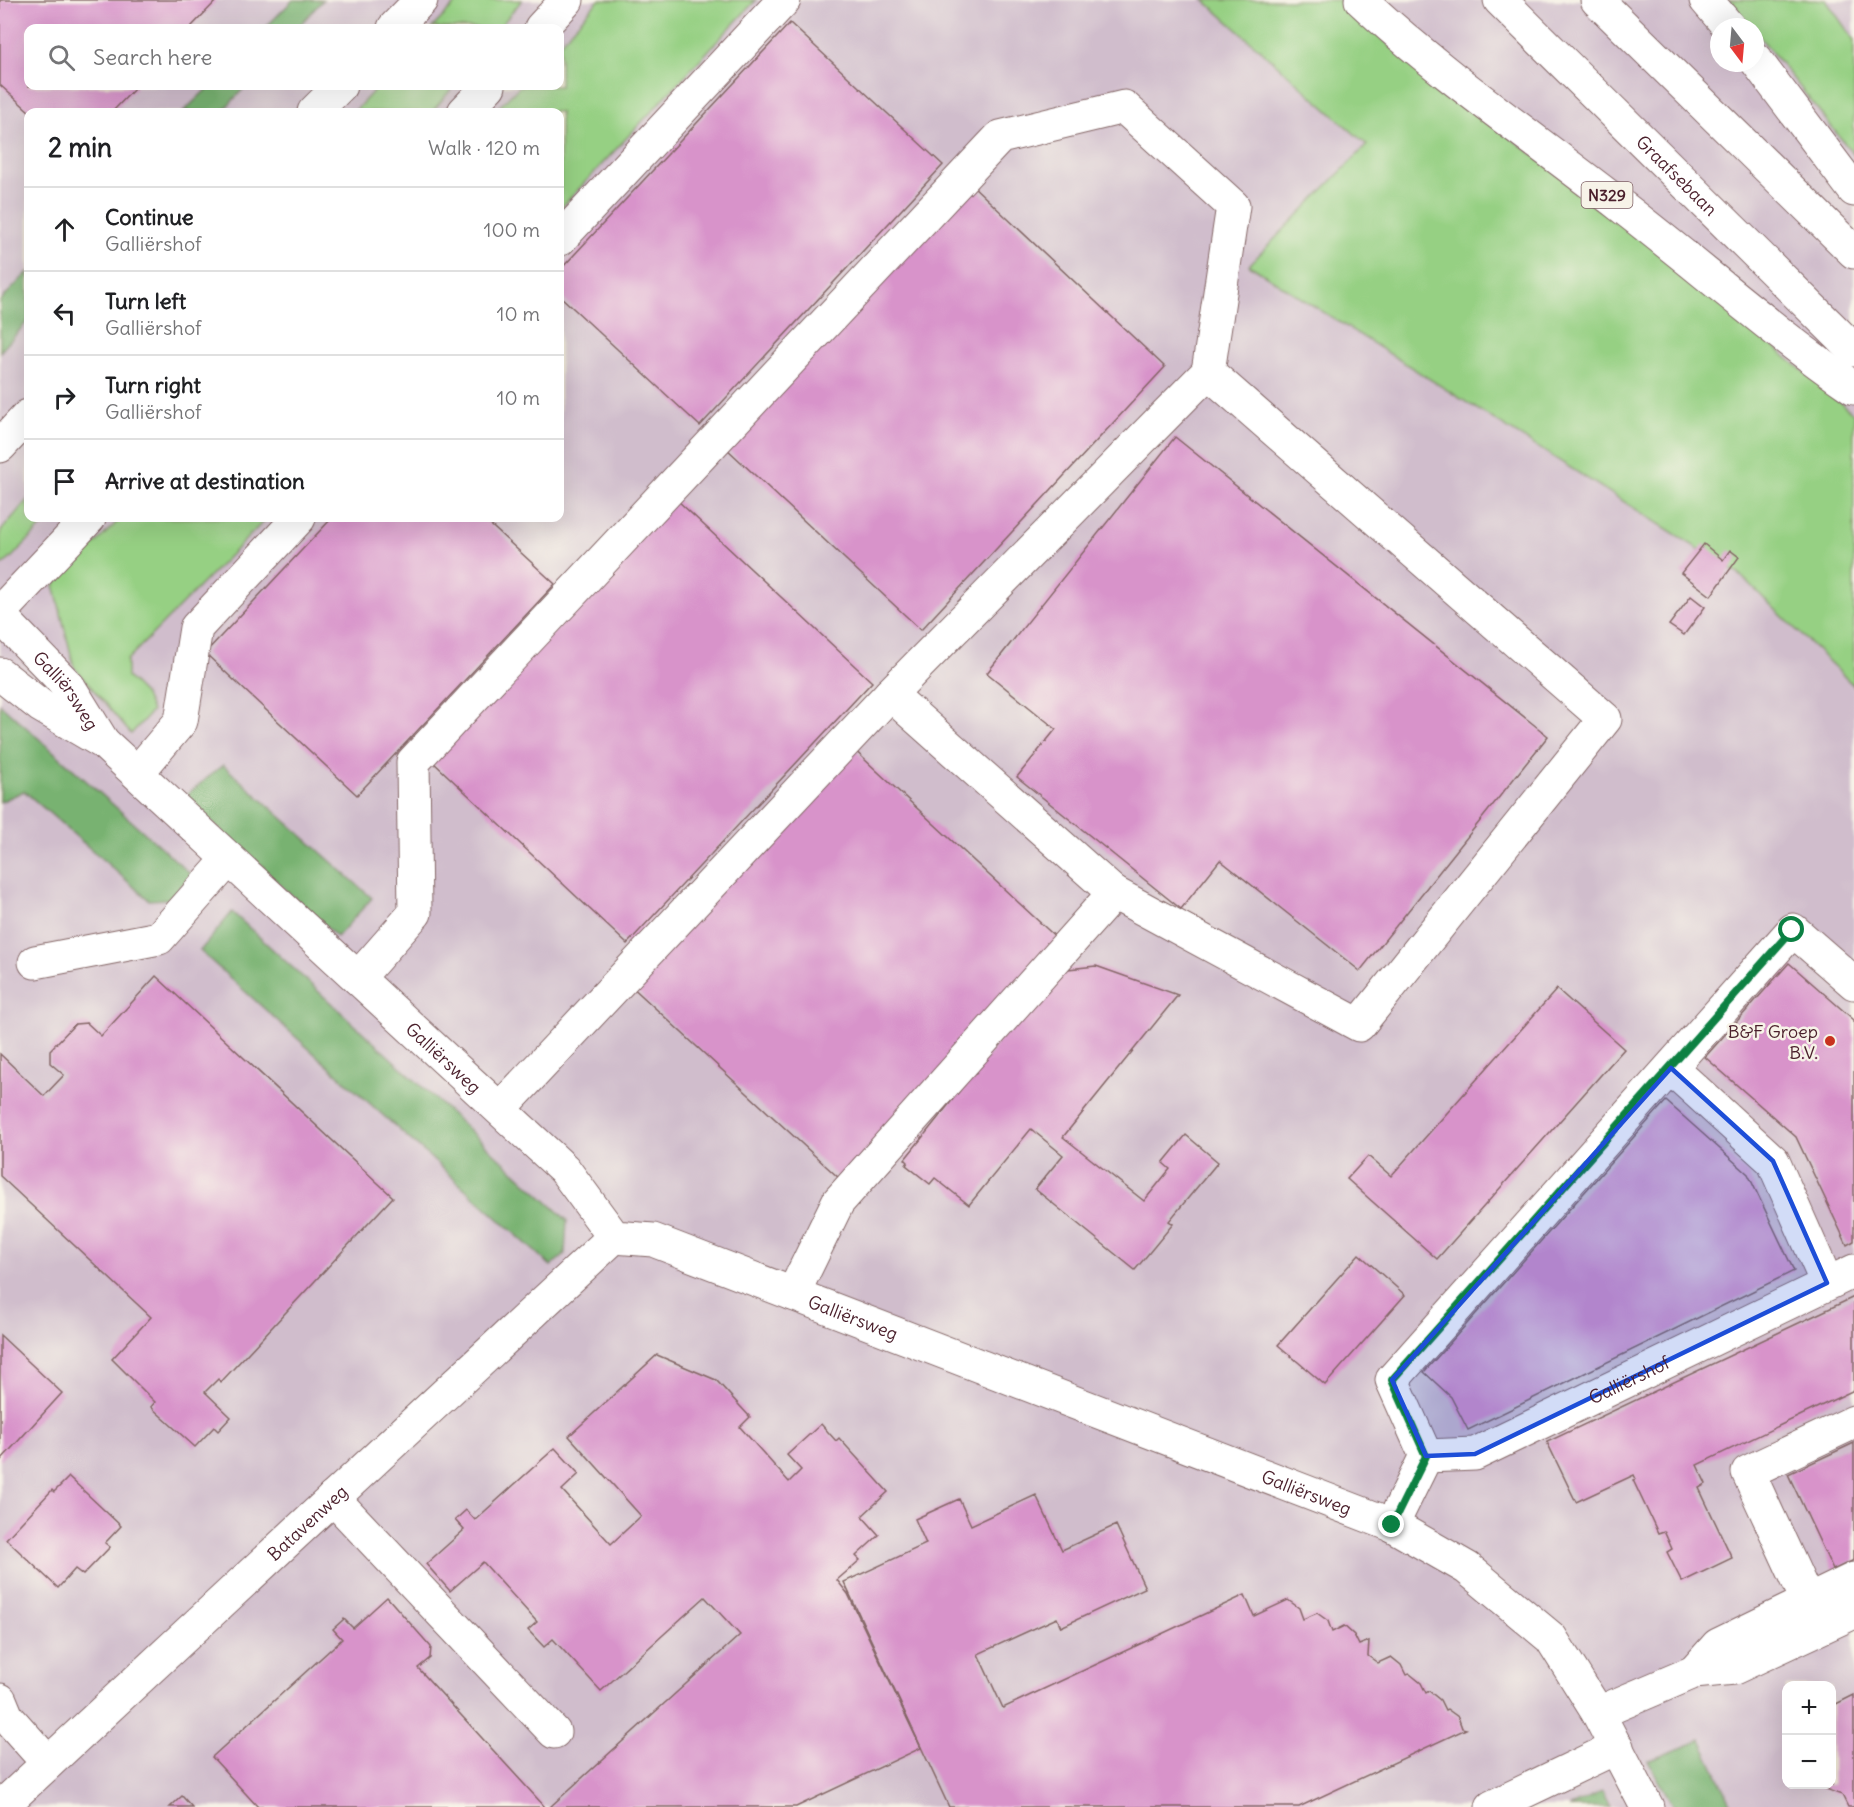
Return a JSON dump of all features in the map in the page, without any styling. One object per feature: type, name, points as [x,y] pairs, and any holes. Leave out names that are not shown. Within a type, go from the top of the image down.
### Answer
[{"type":"street","points":[[398,24],[421,0]]},
{"type":"street","points":[[545,24],[567,0]]},
{"type":"street","points":[[564,235],[784,0]]},
{"type":"street","name":"N329","points":[[1361,0],[1397,33],[1622,206],[1818,363],[1854,388]]},
{"type":"street","name":"Graafsebaan","points":[[1500,0],[1854,350]]},
{"type":"street","points":[[1597,0],[1854,252]]},
{"type":"street","points":[[1706,0],[1721,18]]},
{"type":"street","points":[[1764,71],[1854,190]]},
{"type":"street","points":[[318,108],[336,90]]},
{"type":"street","points":[[468,108],[485,90]]},
{"type":"street","points":[[358,978],[415,913],[413,762],[999,137],[1124,107],[1233,206],[1208,372],[891,694],[500,1109]]},
{"type":"street","points":[[891,694],[1114,893],[1359,1025],[1605,719],[1208,372]]},
{"type":"street","points":[[0,446],[24,420]]},
{"type":"street","points":[[0,614],[85,522]]},
{"type":"street","points":[[137,773],[181,721],[196,628],[295,522]]},
{"type":"street","name":"Galliërsweg","points":[[0,614],[69,687],[104,743]]},
{"type":"street","name":"Galliërsweg","points":[[0,675],[41,706],[104,743],[137,773],[564,1169],[614,1237],[653,1240],[1392,1525],[1467,1568],[1551,1638],[1598,1713],[1647,1807]]},
{"type":"street","points":[[35,962],[159,938],[230,859]]},
{"type":"street","points":[[793,1294],[838,1202],[1114,893]]},
{"type":"street","points":[[1392,1525],[1426,1456],[1392,1380],[1792,930],[1854,983]]},
{"type":"street","name":"Galliërshof","points":[[1426,1456],[1475,1454],[1841,1277],[1773,1161],[1671,1068]]},
{"type":"street","name":"Batavenweg","points":[[2,1803],[48,1763],[614,1237]]},
{"type":"street","points":[[1808,1602],[1748,1472],[1854,1422]]},
{"type":"street","points":[[333,1498],[554,1732]]},
{"type":"street","points":[[1694,1672],[1718,1645],[1854,1579]]},
{"type":"street","points":[[1598,1713],[1694,1672],[1734,1668],[1854,1612]]},
{"type":"street","points":[[0,1700],[7,1717],[48,1763]]},
{"type":"street","points":[[1492,1807],[1617,1747]]},
{"type":"highlighted area","points":[[1671,1068],[1773,1161],[1827,1283],[1475,1454],[1426,1456],[1392,1380]]},
{"type":"shaded area","points":[[0,0],[1854,0],[1854,1807],[0,1807]]},
{"type":"green space","points":[[293,0],[323,0],[301,24],[269,24]]},
{"type":"green space","points":[[459,0],[522,0],[502,24],[436,24]]},
{"type":"green space","points":[[599,0],[756,0],[564,205],[564,108],[498,108],[516,90],[564,90],[564,39]]},
{"type":"green space","points":[[1204,0],[1341,0],[1408,62],[1633,228],[1854,414],[1854,686],[1740,575],[1249,265],[1367,145]]},
{"type":"green space","points":[[1729,0],[1826,0],[1854,40],[1854,155],[1764,42],[1764,18],[1744,18]]},
{"type":"green space","points":[[206,90],[242,90],[226,108],[187,108]]},
{"type":"green space","points":[[374,90],[451,90],[435,108],[358,108]]},
{"type":"green space","points":[[24,276],[24,325],[0,352],[0,301]]},
{"type":"green space","points":[[24,504],[24,522],[46,522],[9,560],[0,566],[0,532]]},
{"type":"green space","points":[[117,522],[263,522],[127,660],[127,677],[144,694],[152,711],[131,734],[74,667],[54,585]]},
{"type":"green space","points":[[0,704],[192,875],[169,899],[149,900],[24,791],[0,802]]},
{"type":"green space","points":[[223,765],[372,898],[337,937],[184,797]]},
{"type":"green space","points":[[232,912],[567,1220],[565,1254],[551,1266],[200,951]]},
{"type":"green space","points":[[1701,1740],[1733,1807],[1674,1807],[1648,1761]]},
{"type":"green space","points":[[1602,1791],[1610,1807],[1569,1807]]},
{"type":"building","points":[[0,0],[217,0],[194,24],[24,24],[24,90],[133,90],[116,108],[26,108],[0,85]]},
{"type":"building","points":[[790,23],[943,165],[700,426],[564,300],[564,266]]},
{"type":"building","points":[[971,184],[1165,367],[921,630],[726,448]]},
{"type":"building","points":[[1175,437],[1548,736],[1360,971],[1220,860],[1181,909],[1017,777],[1056,729],[987,673]]},
{"type":"building","points":[[677,500],[872,682],[627,944],[433,762]]},
{"type":"building","points":[[328,522],[487,522],[555,584],[357,795],[205,653]]},
{"type":"building","points":[[1704,544],[1723,560],[1730,550],[1739,557],[1711,596],[1681,573]]},
{"type":"building","points":[[1691,596],[1705,607],[1684,635],[1669,625]]},
{"type":"building","points":[[849,745],[1061,942],[840,1179],[628,983]]},
{"type":"building","points":[[1789,963],[1854,1020],[1854,1241],[1847,1245],[1796,1137],[1705,1057]]},
{"type":"building","points":[[1096,966],[1178,995],[1063,1137],[1144,1201],[1170,1169],[1163,1163],[1186,1135],[1218,1162],[1169,1221],[1173,1224],[1135,1270],[1035,1189],[1063,1155],[1031,1129],[969,1205],[935,1178],[930,1184],[906,1165],[908,1162],[905,1159],[1044,986],[1068,969]]},
{"type":"building","points":[[156,976],[393,1197],[221,1382],[218,1379],[205,1392],[231,1417],[218,1431],[214,1427],[195,1447],[151,1407],[155,1402],[112,1359],[151,1317],[0,1176],[0,1054],[44,1096],[64,1075],[50,1063],[50,1050],[75,1024],[87,1023],[101,1036]]},
{"type":"building","points":[[1557,989],[1624,1049],[1437,1259],[1347,1179],[1368,1156],[1391,1176]]},
{"type":"building","points":[[1666,1101],[1748,1174],[1794,1271],[1468,1430],[1451,1397],[1424,1372]]},
{"type":"building","points":[[1359,1254],[1405,1295],[1325,1385],[1278,1345]]},
{"type":"building","points":[[1854,1297],[1854,1390],[1697,1465],[1706,1484],[1699,1488],[1732,1558],[1682,1582],[1667,1552],[1672,1549],[1664,1531],[1658,1533],[1633,1480],[1636,1479],[1634,1475],[1576,1502],[1547,1442]]},
{"type":"building","points":[[0,1335],[62,1393],[0,1461]]},
{"type":"building","points":[[657,1355],[716,1380],[750,1417],[740,1427],[789,1482],[801,1470],[787,1455],[821,1424],[836,1441],[839,1438],[888,1492],[862,1516],[879,1535],[856,1556],[860,1560],[837,1580],[848,1594],[921,1748],[796,1807],[550,1807],[740,1635],[705,1597],[601,1691],[553,1639],[544,1647],[528,1630],[537,1622],[483,1562],[450,1591],[426,1564],[464,1530],[455,1520],[466,1510],[475,1520],[555,1448],[579,1474],[562,1490],[611,1544],[641,1516],[569,1436]]},
{"type":"building","points":[[1854,1443],[1854,1560],[1833,1570],[1788,1474]]},
{"type":"building","points":[[69,1477],[121,1526],[105,1543],[110,1547],[83,1575],[75,1569],[58,1588],[6,1539],[52,1490],[54,1492]]},
{"type":"building","points":[[1036,1495],[1062,1550],[1116,1525],[1145,1588],[1061,1627],[1057,1618],[978,1654],[1003,1708],[1245,1595],[1254,1616],[1288,1600],[1299,1608],[1303,1619],[1317,1613],[1328,1621],[1332,1632],[1344,1626],[1354,1635],[1359,1645],[1369,1641],[1368,1656],[1378,1663],[1391,1657],[1401,1665],[1406,1675],[1410,1674],[1421,1683],[1426,1693],[1429,1691],[1440,1700],[1445,1710],[1447,1709],[1458,1717],[1462,1728],[1466,1729],[1299,1807],[949,1807],[844,1582],[926,1544],[915,1519],[959,1499],[971,1525]]},
{"type":"building","points":[[387,1597],[431,1647],[430,1658],[418,1668],[545,1807],[258,1807],[212,1757],[342,1639],[333,1629],[344,1619],[353,1628]]},
{"type":"building","points":[[1854,1695],[1854,1807],[1848,1807],[1842,1795],[1825,1789],[1836,1789],[1836,1704]]},
{"type":"building","points":[[182,1796],[192,1807],[170,1807]]},
{"type":"place","name":"B&F Groep B.V.","points":[[1830,1041]]},
{"type":"route","points":[[1392,1525],[1426,1456],[1392,1380],[1792,930]]}]
